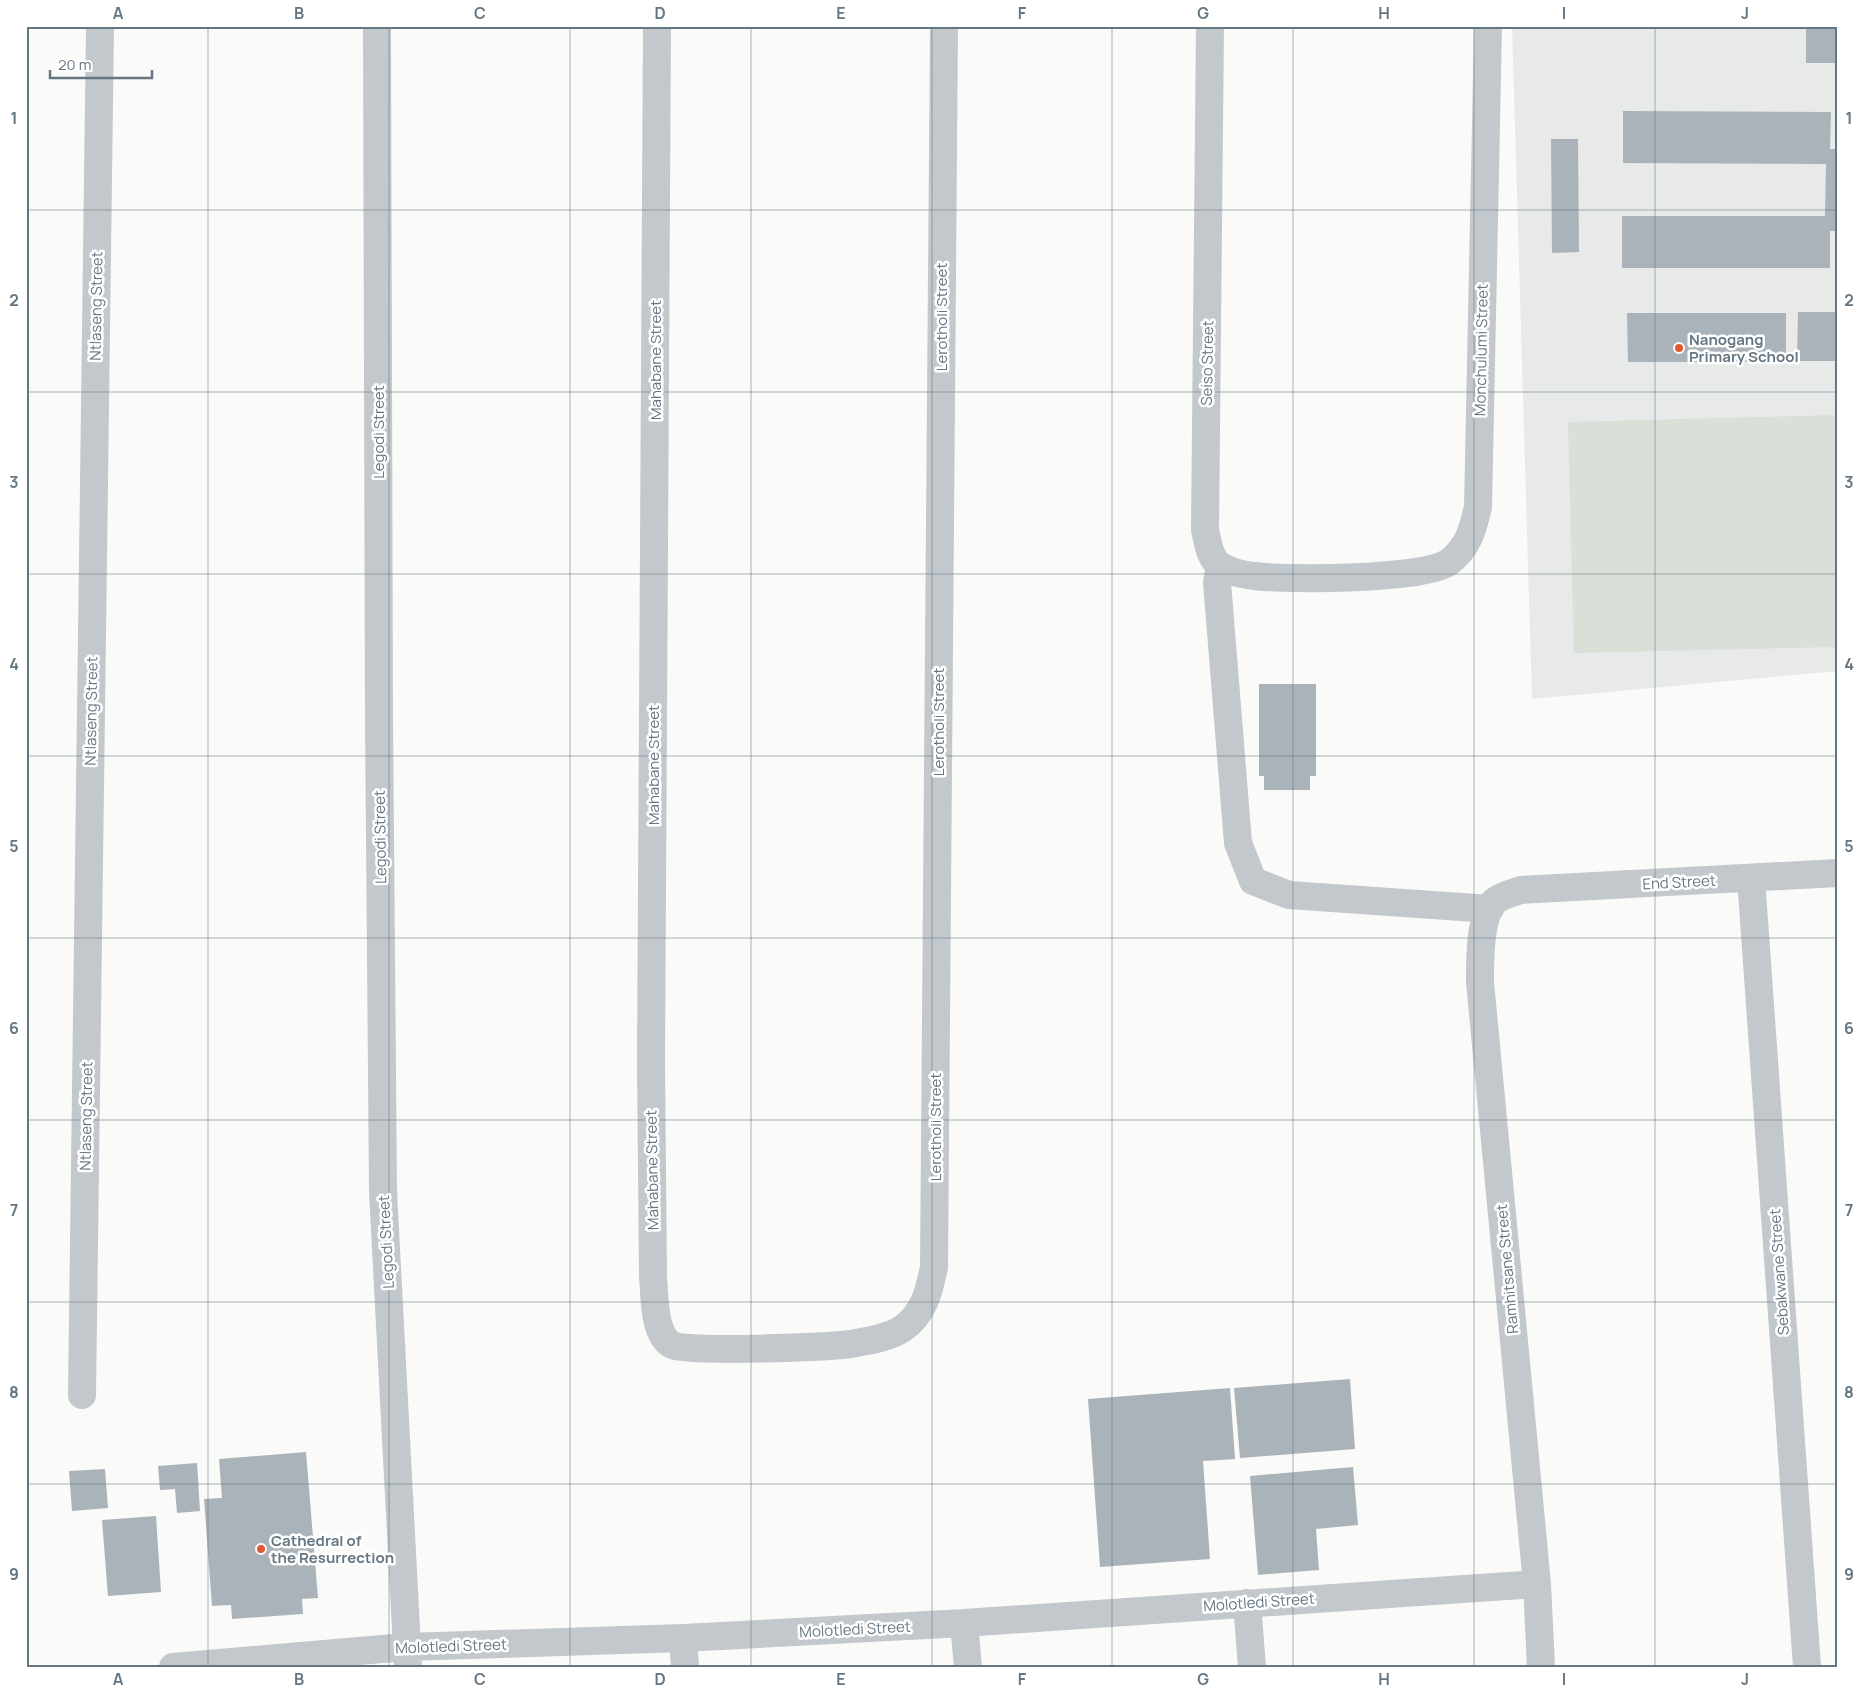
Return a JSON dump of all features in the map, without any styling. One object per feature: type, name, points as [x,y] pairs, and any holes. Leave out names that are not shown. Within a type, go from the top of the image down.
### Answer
[{"type":"street","name":"Ntlaseng Street","points":[[82,1395],[100,26]]},
{"type":"street","name":"Legodi Street","points":[[377,26],[379,698],[384,1192],[407,1657]]},
{"type":"street","name":"Mahabane Street","points":[[658,26],[651,1052],[653,1277],[656,1312],[659,1327],[666,1339],[673,1345],[707,1348],[826,1347]]},
{"type":"street","name":"Lerotholi Street","points":[[826,1347],[870,1340],[900,1330],[915,1318],[927,1299],[934,1267],[944,26]]},
{"type":"street","name":"Seiso Street","points":[[1210,26],[1205,530],[1209,551],[1220,566]]},
{"type":"street","name":"Monchulumi Street","points":[[1220,566],[1238,574],[1255,576],[1349,578],[1428,571],[1448,563],[1463,549],[1472,533],[1478,507],[1488,26]]},
{"type":"street","points":[[1220,566],[1217,582],[1238,843],[1253,882],[1288,896],[1490,909]]},
{"type":"street","name":"End Street","points":[[1490,909],[1503,896],[1521,890],[1837,873]]},
{"type":"street","name":"Sebakwane Street","points":[[1751,878],[1807,1667]]},
{"type":"street","name":"Ramhitsane Street","points":[[1490,909],[1483,932],[1480,982],[1537,1584],[1540,1667]]},
{"type":"street","name":"Molotledi Street","points":[[173,1667],[407,1657],[682,1638],[964,1623],[1537,1584]]},
{"type":"street","points":[[1246,1603],[1252,1667]]},
{"type":"street","points":[[964,1623],[968,1667]]},
{"type":"street","points":[[682,1638],[685,1667]]},
{"type":"shaded area","name":"Nanogang Primary School","points":[[1512,26],[1837,26],[1837,671],[1532,699]]},
{"type":"shaded area","points":[[1837,415],[1837,647],[1574,653],[1568,422]]},
{"type":"building","points":[[1806,26],[1837,26],[1837,63],[1806,63]]},
{"type":"building","points":[[1623,111],[1831,112],[1830,149],[1837,149],[1837,231],[1830,231],[1830,268],[1622,268],[1622,216],[1825,216],[1826,164],[1623,163]]},
{"type":"building","points":[[1551,139],[1578,139],[1579,252],[1552,253]]},
{"type":"building","points":[[1798,312],[1837,312],[1837,361],[1797,361]]},
{"type":"building","points":[[1627,313],[1786,313],[1786,362],[1628,362]]},
{"type":"building","points":[[1259,684],[1316,684],[1316,776],[1310,776],[1310,790],[1264,790],[1264,776],[1259,776]]},
{"type":"building","points":[[1350,1379],[1355,1449],[1240,1458],[1234,1388]]},
{"type":"building","points":[[1230,1388],[1235,1459],[1203,1461],[1210,1559],[1100,1567],[1088,1399]]},
{"type":"building","name":"Cathedral of the Resurrection","points":[[306,1452],[318,1598],[302,1599],[303,1614],[232,1619],[231,1605],[212,1606],[204,1499],[222,1498],[219,1459]]},
{"type":"building","points":[[197,1463],[200,1511],[177,1513],[175,1489],[160,1490],[158,1466]]},
{"type":"building","points":[[1353,1467],[1358,1525],[1316,1529],[1319,1570],[1258,1575],[1250,1476]]},
{"type":"building","points":[[105,1469],[108,1508],[72,1511],[69,1471]]},
{"type":"building","points":[[156,1516],[161,1592],[108,1596],[102,1520]]},
{"type":"place","name":"Nanogang Primary School","points":[[1679,348]]},
{"type":"place","name":"Cathedral of the Resurrection","points":[[261,1549]]}]
